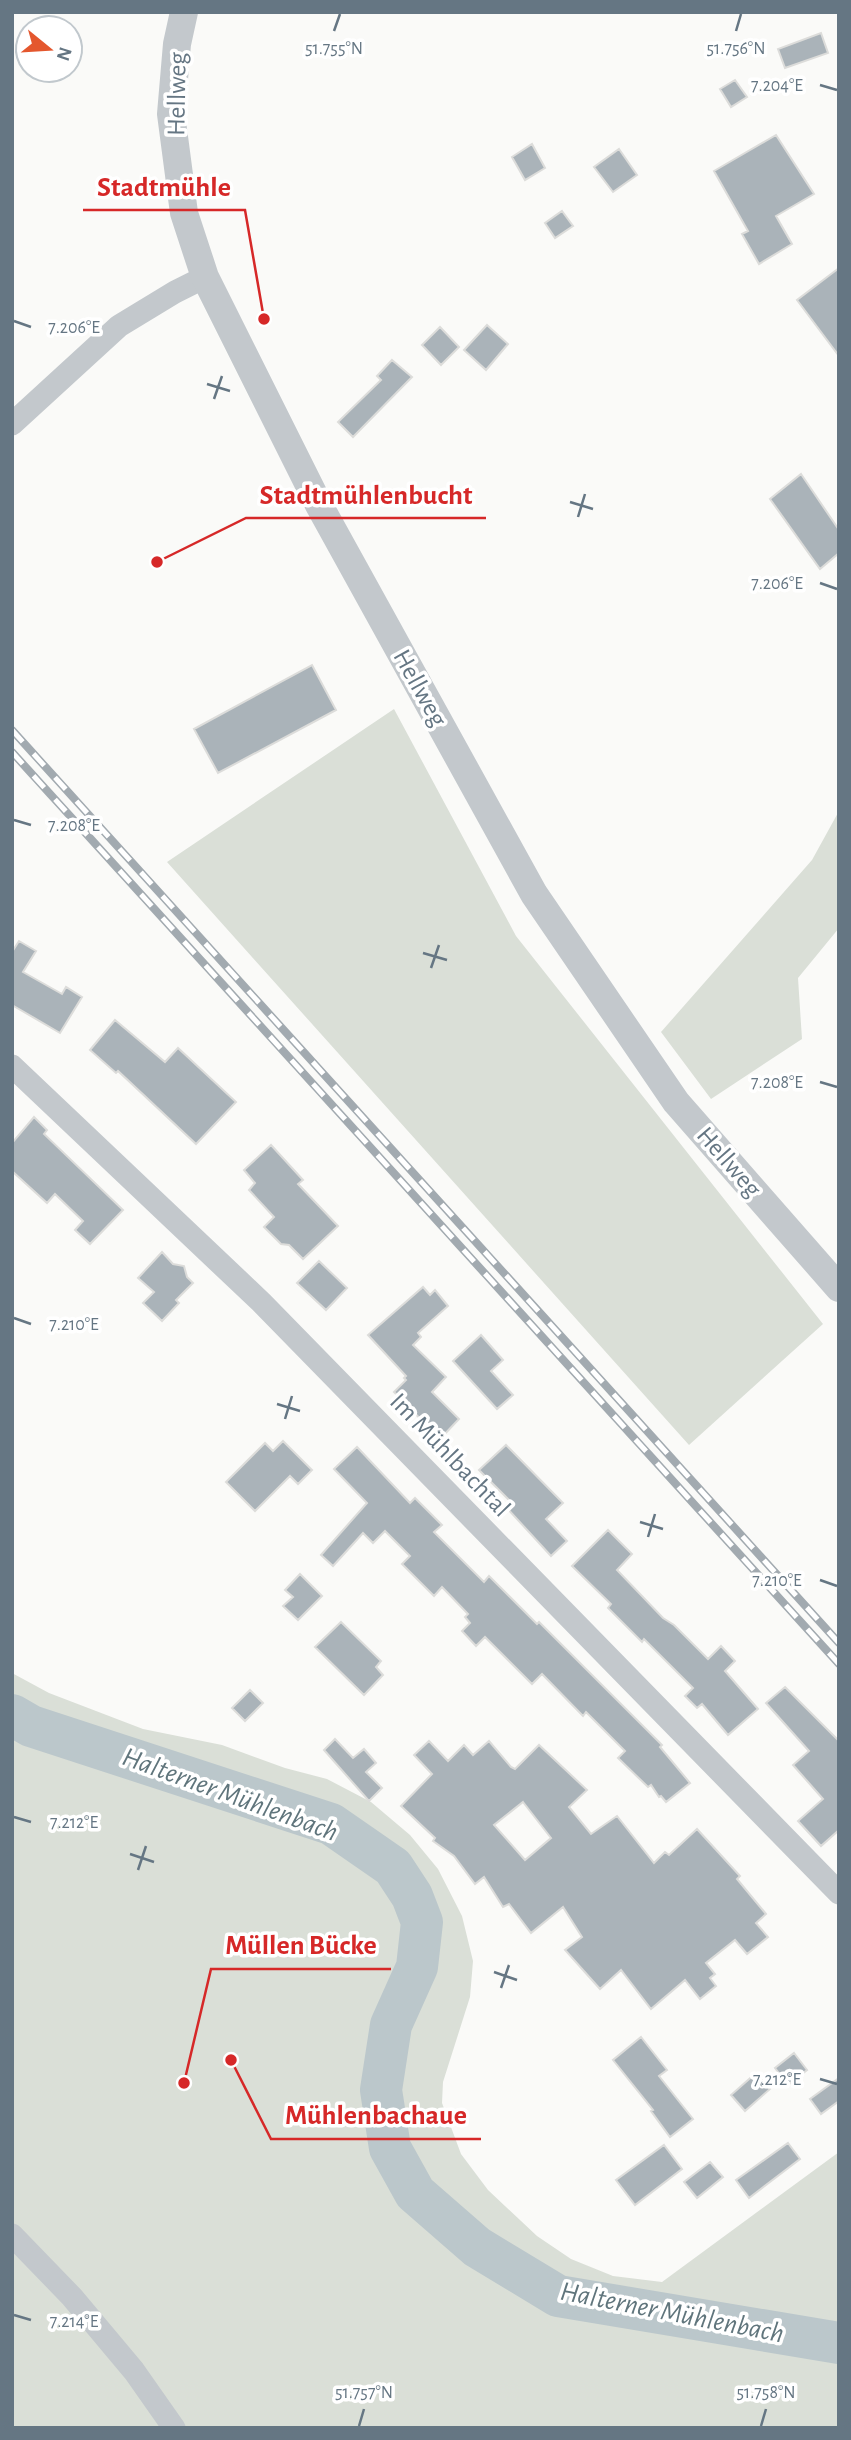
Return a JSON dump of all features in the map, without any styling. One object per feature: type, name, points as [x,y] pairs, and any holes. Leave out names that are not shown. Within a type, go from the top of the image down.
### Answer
[{"type":"street","name":"Hellweg","points":[[184,12],[177,44],[171,114],[184,213],[205,277],[324,514],[534,894],[677,1102],[839,1288]]},
{"type":"street","points":[[12,424],[119,326],[205,277]]},
{"type":"street","name":"Im Mühlbachtal","points":[[12,1066],[261,1301],[839,1893]]},
{"type":"street","points":[[12,2235],[72,2297],[134,2371],[174,2428]]},
{"type":"shaded area","points":[[394,709],[516,936],[823,1324],[689,1445],[167,862]]},
{"type":"shaded area","points":[[839,811],[839,928],[798,978],[802,1039],[711,1099],[661,1032],[812,860]]},
{"type":"shaded area","points":[[12,1673],[49,1693],[143,1729],[222,1745],[285,1768],[327,1779],[371,1802],[410,1835],[438,1869],[462,1916],[473,1961],[470,1997],[443,2082],[442,2103],[461,2154],[488,2190],[537,2236],[571,2259],[613,2276],[662,2282],[839,2152],[839,2428],[12,2428]]},
{"type":"building","points":[[821,33],[828,53],[785,68],[778,49]]},
{"type":"building","points":[[735,80],[747,97],[731,107],[720,89]]},
{"type":"building","points":[[776,135],[814,194],[776,216],[792,244],[759,264],[742,234],[748,231],[714,171]]},
{"type":"building","points":[[532,144],[545,168],[525,180],[512,157]]},
{"type":"building","points":[[619,149],[637,175],[613,192],[594,167]]},
{"type":"building","points":[[562,211],[573,226],[555,238],[545,223]]},
{"type":"building","points":[[839,268],[839,356],[797,300]]},
{"type":"building","points":[[487,325],[508,344],[486,370],[464,350]]},
{"type":"building","points":[[440,327],[459,347],[441,365],[422,345]]},
{"type":"building","points":[[392,360],[412,377],[353,437],[338,422],[381,380],[377,376]]},
{"type":"building","points":[[801,474],[839,530],[839,553],[820,569],[770,499]]},
{"type":"building","points":[[312,665],[336,710],[218,773],[194,729]]},
{"type":"building","points":[[19,941],[36,951],[23,972],[62,994],[66,987],[82,997],[60,1033],[12,1005],[12,952]]},
{"type":"building","points":[[115,1020],[165,1062],[178,1048],[236,1102],[196,1144],[118,1071],[116,1073],[90,1050]]},
{"type":"building","points":[[34,1117],[47,1130],[44,1134],[123,1210],[90,1244],[75,1230],[83,1221],[55,1194],[47,1203],[12,1171],[12,1143]]},
{"type":"building","points":[[271,1145],[303,1180],[298,1184],[338,1226],[303,1259],[289,1245],[281,1244],[264,1227],[274,1217],[249,1190],[255,1183],[244,1170]]},
{"type":"building","points":[[162,1252],[173,1264],[184,1266],[187,1277],[193,1283],[176,1300],[179,1303],[162,1321],[143,1303],[154,1292],[138,1278]]},
{"type":"building","points":[[319,1261],[347,1288],[326,1310],[297,1283]]},
{"type":"building","points":[[423,1287],[430,1295],[435,1290],[448,1306],[418,1333],[421,1337],[413,1345],[446,1377],[432,1392],[459,1419],[440,1439],[394,1392],[406,1380],[406,1376],[368,1335]]},
{"type":"building","points":[[481,1335],[503,1360],[491,1371],[513,1395],[497,1409],[453,1361]]},
{"type":"building","points":[[283,1441],[312,1470],[298,1484],[290,1476],[255,1511],[226,1482],[265,1443],[273,1451]]},
{"type":"building","points":[[506,1445],[563,1503],[546,1519],[567,1541],[551,1556],[506,1507],[511,1502],[479,1470]]},
{"type":"building","points":[[357,1447],[410,1503],[415,1498],[442,1525],[434,1532],[484,1582],[489,1576],[662,1745],[660,1747],[690,1783],[666,1802],[651,1785],[648,1787],[618,1758],[625,1751],[586,1712],[583,1716],[542,1674],[532,1684],[485,1637],[476,1646],[462,1631],[470,1623],[465,1617],[468,1614],[442,1587],[434,1596],[402,1564],[410,1556],[385,1531],[373,1543],[363,1533],[333,1566],[321,1555],[367,1503],[334,1469]]},
{"type":"building","points":[[608,1530],[632,1554],[617,1570],[663,1618],[674,1625],[708,1659],[721,1646],[735,1661],[725,1671],[758,1709],[728,1735],[702,1704],[697,1708],[685,1696],[693,1688],[608,1608],[611,1604],[572,1566]]},
{"type":"building","points":[[300,1574],[322,1596],[298,1620],[283,1606],[293,1597],[285,1590]]},
{"type":"building","points":[[341,1622],[381,1661],[376,1667],[383,1675],[364,1695],[315,1647]]},
{"type":"building","points":[[785,1687],[839,1741],[839,1830],[821,1846],[798,1821],[823,1799],[793,1765],[809,1751],[766,1703]]},
{"type":"building","points":[[250,1690],[263,1703],[245,1721],[232,1708]]},
{"type":"building","points":[[335,1739],[353,1758],[364,1749],[376,1763],[366,1772],[382,1788],[369,1801],[324,1750]]},
{"type":"building","points":[[429,1741],[448,1761],[464,1745],[473,1755],[489,1741],[515,1769],[539,1745],[587,1790],[569,1807],[591,1834],[617,1816],[654,1863],[665,1852],[669,1855],[697,1829],[740,1876],[737,1879],[766,1914],[756,1923],[768,1937],[747,1954],[735,1940],[706,1963],[715,1974],[710,1978],[716,1986],[700,1999],[685,1980],[651,2009],[621,1970],[600,1989],[565,1950],[582,1937],[563,1907],[531,1933],[509,1904],[503,1907],[484,1877],[475,1884],[454,1856],[433,1841],[435,1838],[401,1806],[432,1774],[414,1755]],"holes":[[[523,1802],[551,1838],[525,1860],[494,1825]]]},
{"type":"building","points":[[641,2037],[667,2070],[659,2076],[693,2119],[670,2137],[651,2111],[653,2110],[613,2060]]},
{"type":"building","points":[[794,2053],[807,2070],[788,2085],[775,2068]]},
{"type":"building","points":[[756,2073],[770,2089],[745,2111],[731,2095]]},
{"type":"building","points":[[839,2078],[839,2101],[821,2114],[810,2099]]},
{"type":"building","points":[[788,2143],[800,2159],[749,2198],[736,2180]]},
{"type":"building","points":[[664,2145],[682,2169],[635,2205],[616,2180]]},
{"type":"building","points":[[710,2162],[723,2177],[697,2198],[684,2182]]},
{"type":"waterway","name":"Halterner Mühlenbach","points":[[12,1715],[31,1726],[331,1824],[393,1867],[412,1896],[422,1922],[417,1967],[391,2025],[381,2090],[390,2148],[415,2193],[477,2247],[558,2296],[839,2343]]},
{"type":"railway","points":[[12,730],[839,1643]]},
{"type":"railway","points":[[12,752],[839,1664]]},
{"type":"place","name":"Stadtmühle","points":[[264,319]]},
{"type":"place","name":"Stadtmühlenbucht","points":[[157,562]]},
{"type":"place","name":"Mühlenbachaue","points":[[231,2060]]},
{"type":"place","name":"Müllen Bücke","points":[[184,2083]]}]
